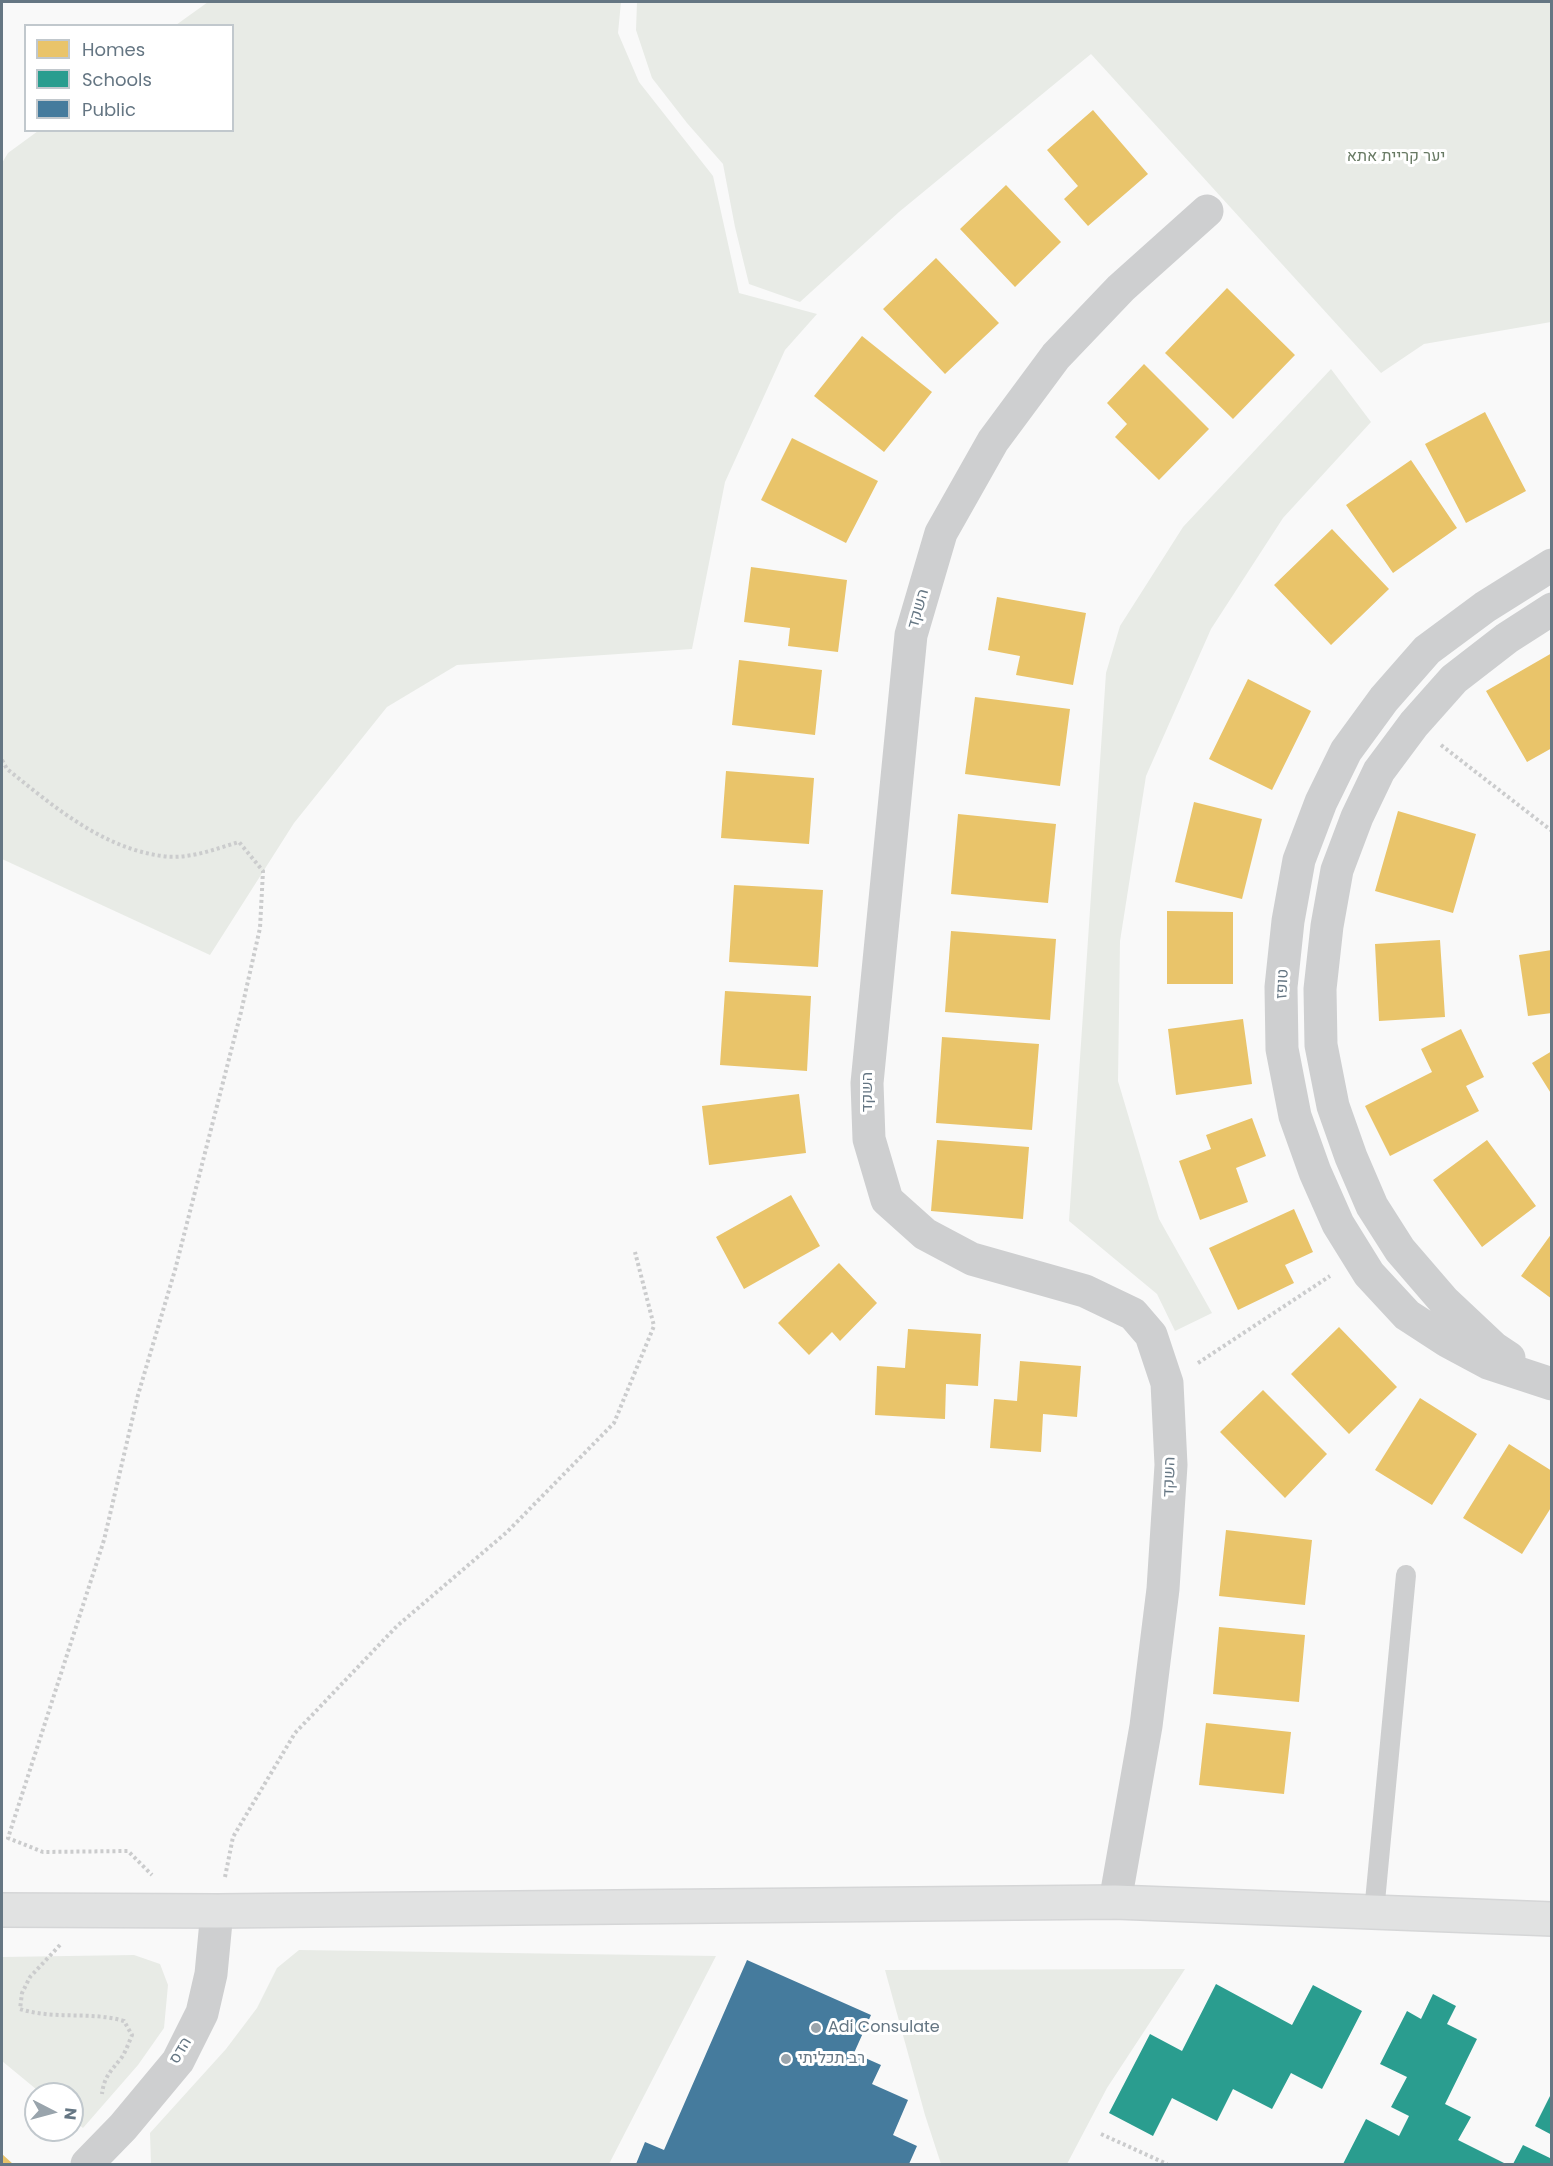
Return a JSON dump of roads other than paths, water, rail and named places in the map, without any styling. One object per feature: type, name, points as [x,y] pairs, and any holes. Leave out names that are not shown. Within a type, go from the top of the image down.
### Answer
[{"type":"street","name":"השקד","points":[[1115,1902],[1146,1726],[1163,1589],[1172,1465],[1167,1383],[1150,1335],[1133,1314],[1085,1291],[972,1259],[925,1234],[887,1200],[869,1139],[867,1083],[911,635],[941,533],[993,441],[1056,356],[1121,288],[1208,211]]},
{"type":"street","name":"טופז","points":[[1551,565],[1485,607],[1427,650],[1384,699],[1346,751],[1321,802],[1299,860],[1288,921],[1281,987],[1282,1050],[1296,1116],[1315,1172],[1338,1224],[1369,1274],[1407,1315],[1447,1341],[1488,1363],[1551,1384]]},
{"type":"street","name":"טופז","points":[[1551,609],[1507,638],[1454,679],[1414,724],[1379,771],[1357,817],[1337,870],[1327,926],[1320,990],[1321,1045],[1333,1106],[1372,1206],[1400,1251],[1444,1301],[1494,1348],[1551,1384]]},
{"type":"street","points":[[2,1910],[217,1911],[1115,1902],[1551,1919]]},
{"type":"street","name":"הדס","points":[[87,2164],[123,2127],[178,2061],[202,2013],[211,1974],[217,1911]]},
{"type":"lane","points":[[1374,1912],[1406,1575]]},
{"type":"place","name":"Adi Consulate","points":[[816,2028]]},
{"type":"place","name":"רב תכליתי","points":[[786,2059]]},
{"type":"park label","name":"יער קריית אתא","points":[[1396,157]]}]
